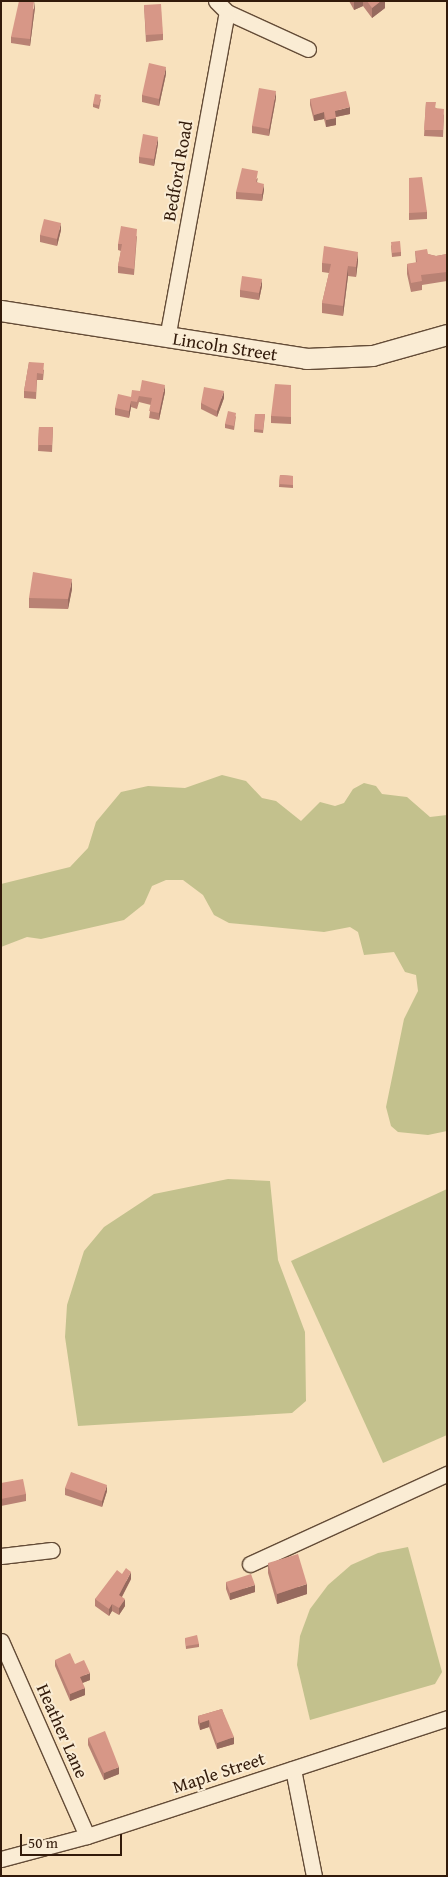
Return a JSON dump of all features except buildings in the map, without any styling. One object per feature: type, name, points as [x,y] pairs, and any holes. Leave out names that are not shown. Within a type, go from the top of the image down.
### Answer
[{"type":"main road","name":"Lincoln Street","points":[[1,311],[268,356],[339,360],[407,348],[447,335]]},
{"type":"street","points":[[222,6],[308,49]]},
{"type":"street","name":"Bedford Road","points":[[167,338],[222,6]]},
{"type":"street","points":[[250,1564],[447,1474]]},
{"type":"street","points":[[1,1556],[52,1550]]},
{"type":"street","name":"Heather Lane","points":[[1,1641],[87,1836]]},
{"type":"street","name":"Maple Street","points":[[1,1858],[87,1836],[447,1718]]},
{"type":"street","points":[[293,1769],[314,1876]]},
{"type":"shaded area","points":[[222,775],[246,781],[262,798],[276,801],[301,821],[320,802],[335,806],[344,803],[353,789],[364,783],[376,786],[382,794],[407,797],[430,817],[447,815],[447,1131],[428,1135],[398,1132],[391,1126],[386,1107],[404,1019],[418,991],[416,975],[405,972],[394,952],[364,955],[358,932],[350,927],[324,932],[229,923],[214,915],[203,895],[183,880],[166,880],[152,886],[144,904],[124,920],[41,939],[27,937],[1,947],[1,884],[70,867],[88,848],[96,822],[121,792],[148,786],[185,788]]},
{"type":"shaded area","points":[[228,1179],[270,1181],[278,1260],[305,1332],[306,1401],[292,1413],[78,1426],[65,1337],[67,1305],[84,1251],[104,1227],[154,1194]]},
{"type":"shaded area","points":[[447,1189],[447,1435],[383,1463],[291,1261]]},
{"type":"shaded area","points":[[408,1547],[442,1672],[435,1684],[310,1720],[297,1665],[300,1636],[310,1609],[328,1585],[351,1565],[378,1553]]}]
